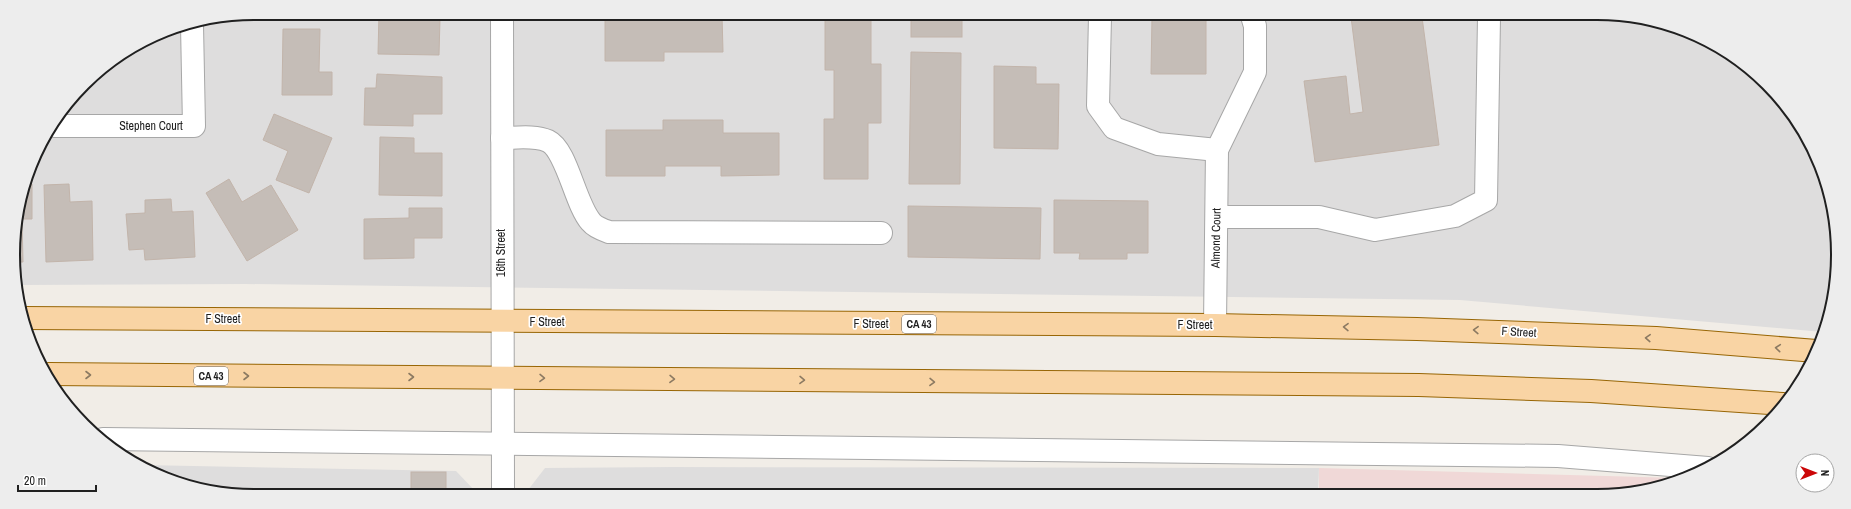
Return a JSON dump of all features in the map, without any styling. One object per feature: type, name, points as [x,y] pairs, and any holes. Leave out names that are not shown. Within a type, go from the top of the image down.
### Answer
[{"type":"main road","name":"F Street","points":[[29,318],[1215,325],[1502,331],[1656,338],[1810,351]]},
{"type":"main road","name":"CA 43","points":[[52,374],[1419,385],[1584,391],[1777,404]]},
{"type":"street","name":"16th Street","points":[[502,20],[503,489]]},
{"type":"street","points":[[1100,20],[1098,106],[1114,128],[1158,144],[1217,150],[1255,72],[1255,26],[1253,20]]},
{"type":"street","points":[[1217,217],[1319,217],[1375,230],[1455,216],[1486,200],[1489,20]]},
{"type":"street","name":"Stephen Court","points":[[59,126],[194,126],[192,29]]},
{"type":"street","points":[[502,138],[538,138],[548,141],[554,145],[560,154],[583,211],[591,222],[609,232],[881,233]]},
{"type":"street","name":"Almond Court","points":[[1215,325],[1217,150]]},
{"type":"street","points":[[110,439],[503,442],[1558,456],[1695,467]]},
{"type":"shaded area","points":[[254,20],[1596,20],[1627,22],[1672,32],[1714,51],[1739,68],[1773,100],[1800,137],[1819,179],[1829,224],[1831,254],[1829,285],[1818,332],[1460,300],[246,284],[22,285],[20,254],[22,224],[28,194],[32,179],[44,151],[51,137],[68,112],[100,78],[137,51],[179,32],[224,22]]},
{"type":"shaded area","points":[[151,465],[456,471],[473,489],[254,489],[224,487],[179,477]]},
{"type":"shaded area","points":[[545,468],[1319,468],[1318,489],[529,489]]},
{"type":"shaded area","points":[[1319,468],[1669,478],[1627,487],[1596,489],[1319,489]]},
{"type":"building","points":[[379,20],[440,20],[439,55],[378,54]]},
{"type":"building","points":[[605,20],[722,20],[723,52],[664,52],[664,61],[605,61]]},
{"type":"building","points":[[825,20],[871,20],[871,64],[881,64],[881,123],[868,123],[868,179],[824,179],[824,119],[834,119],[834,70],[825,70]]},
{"type":"building","points":[[911,20],[962,20],[962,37],[911,37]]},
{"type":"building","points":[[1152,20],[1206,20],[1206,74],[1151,74]]},
{"type":"building","points":[[1351,20],[1422,20],[1439,145],[1315,162],[1304,81],[1346,76],[1350,114],[1363,112]]},
{"type":"building","points":[[283,29],[320,29],[319,72],[332,72],[332,95],[282,95]]},
{"type":"building","points":[[911,52],[961,53],[960,184],[909,184]]},
{"type":"building","points":[[994,66],[1036,67],[1036,84],[1059,84],[1058,149],[994,148]]},
{"type":"building","points":[[377,74],[442,77],[442,114],[413,114],[413,126],[364,125],[365,88],[376,88]]},
{"type":"building","points":[[274,114],[332,138],[309,193],[276,180],[288,151],[263,140]]},
{"type":"building","points":[[663,120],[723,120],[723,133],[779,133],[779,175],[721,176],[721,166],[665,166],[665,176],[606,176],[606,130],[663,130]]},
{"type":"building","points":[[380,137],[414,138],[414,153],[442,153],[442,196],[379,195]]},
{"type":"building","points":[[229,179],[242,202],[271,185],[298,230],[247,261],[206,193]]},
{"type":"building","points":[[31,184],[32,184],[32,219],[23,219]]},
{"type":"building","points":[[69,184],[70,202],[92,201],[93,260],[46,262],[44,185]]},
{"type":"building","points":[[171,199],[172,212],[193,211],[195,257],[145,260],[144,249],[129,250],[126,214],[145,213],[145,200]]},
{"type":"building","points":[[1054,200],[1148,201],[1148,253],[1127,253],[1127,259],[1079,259],[1080,253],[1054,253]]},
{"type":"building","points":[[908,206],[1041,208],[1040,259],[908,257]]},
{"type":"building","points":[[409,208],[442,208],[442,238],[414,238],[414,258],[364,259],[364,219],[409,218]]},
{"type":"building","points":[[22,223],[23,262],[20,262],[20,254]]},
{"type":"building","points":[[411,472],[446,472],[446,489],[411,489]]}]
